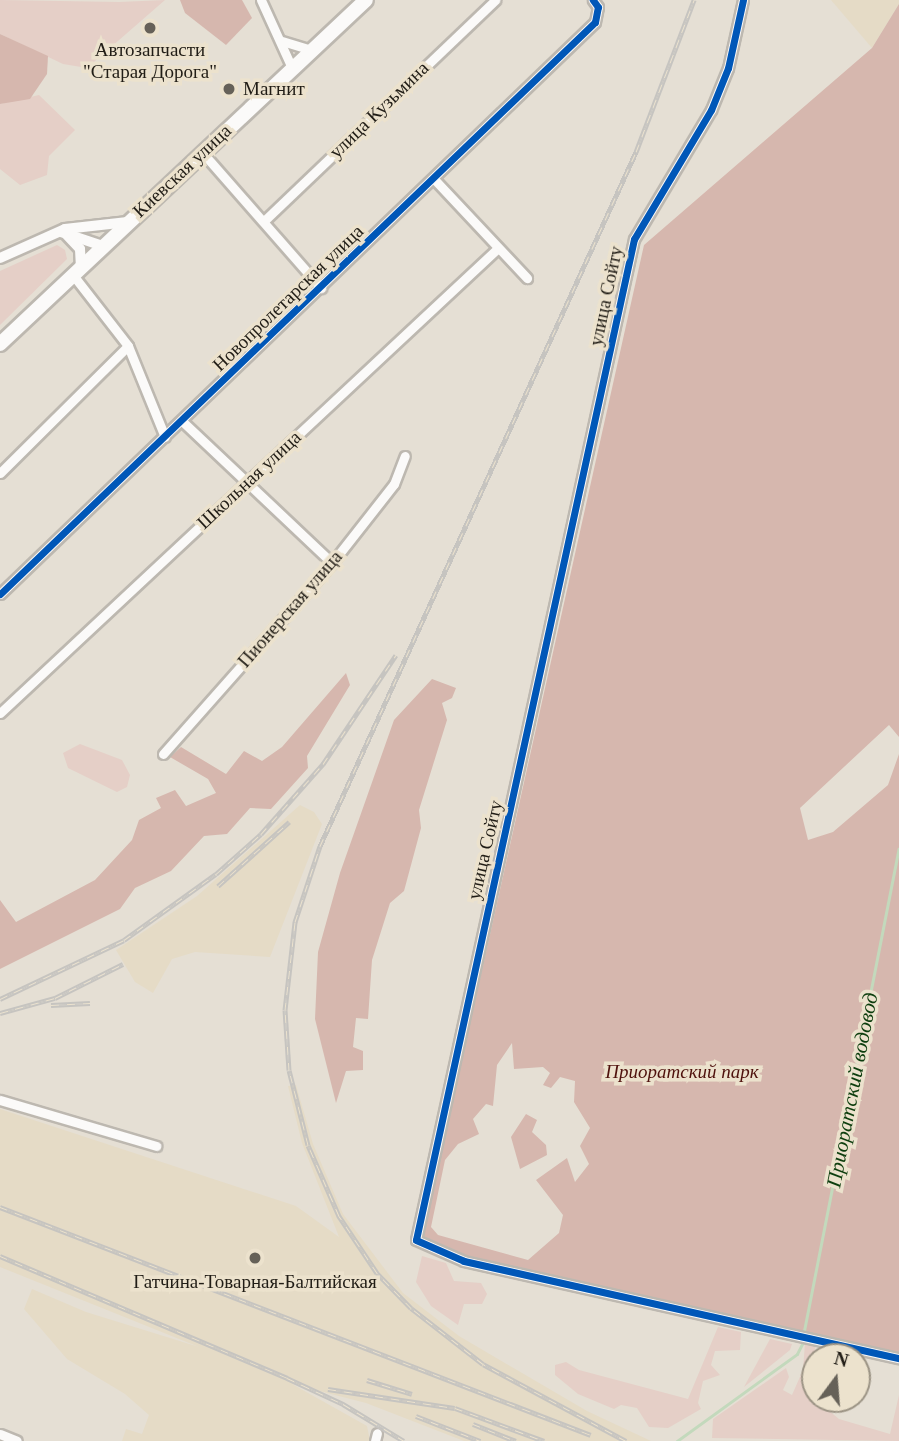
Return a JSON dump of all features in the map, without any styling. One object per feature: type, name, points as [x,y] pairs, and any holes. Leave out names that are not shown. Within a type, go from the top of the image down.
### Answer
[{"type":"main road","name":"Киевская улица","points":[[0,344],[366,0]]},
{"type":"street","points":[[261,0],[282,41],[292,68]]},
{"type":"street","name":"улица Кузьмина","points":[[264,221],[495,0]]},
{"type":"street","name":"Новопролетарская улица","points":[[0,594],[595,22],[598,8],[593,0]]},
{"type":"street","name":"улица Сойту","points":[[743,0],[728,68],[711,110],[634,239],[416,1240],[464,1261],[899,1358]]},
{"type":"street","points":[[282,41],[311,50]]},
{"type":"street","points":[[202,152],[321,288]]},
{"type":"street","points":[[434,179],[527,278]]},
{"type":"street","points":[[0,258],[58,231],[83,224],[128,222]]},
{"type":"street","points":[[83,224],[103,246]]},
{"type":"street","points":[[58,231],[103,246]]},
{"type":"street","points":[[58,231],[80,249],[77,271],[128,346],[165,436]]},
{"type":"street","name":"Школьная улица","points":[[0,713],[498,248]]},
{"type":"street","points":[[0,473],[128,346]]},
{"type":"street","points":[[182,421],[332,563]]},
{"type":"street","name":"Пионерская улица","points":[[163,754],[332,563],[394,484],[405,456]]},
{"type":"street","points":[[0,1100],[156,1146]]},
{"type":"street","points":[[0,1434],[17,1441]]},
{"type":"shaded area","points":[[0,0],[165,0],[87,68],[63,64],[0,34]]},
{"type":"shaded area","points":[[831,0],[899,0],[899,4],[872,48]]},
{"type":"shaded area","points":[[39,95],[75,130],[49,156],[47,175],[20,185],[0,169],[0,104]]},
{"type":"shaded area","points":[[57,245],[65,250],[67,259],[0,325],[0,271]]},
{"type":"shaded area","points":[[80,744],[122,760],[130,775],[127,787],[117,792],[68,768],[63,753]]},
{"type":"shaded area","points":[[300,805],[314,812],[322,824],[270,957],[195,952],[172,959],[153,993],[135,982],[116,950],[197,896]]},
{"type":"shaded area","points":[[296,1085],[313,1144],[343,1214],[403,1293],[459,1336],[587,1411],[651,1441],[464,1441],[366,1403],[292,1384],[367,1426],[370,1441],[122,1441],[126,1429],[142,1434],[149,1415],[125,1394],[67,1359],[24,1309],[32,1289],[86,1312],[199,1347],[0,1267],[0,1109],[296,1206],[339,1237],[302,1143],[288,1086]]},
{"type":"shaded area","points":[[422,1256],[446,1263],[454,1281],[481,1283],[487,1294],[482,1304],[464,1304],[458,1325],[431,1306],[416,1282]]},
{"type":"shaded area","points":[[718,1327],[741,1332],[740,1350],[715,1351],[711,1365],[720,1375],[703,1381],[698,1403],[701,1409],[668,1428],[649,1427],[637,1408],[621,1405],[614,1409],[578,1394],[555,1375],[555,1365],[566,1362],[579,1370],[688,1399]]},
{"type":"shaded area","points":[[770,1339],[792,1344],[790,1350],[744,1387]]},
{"type":"shaded area","points":[[786,1368],[789,1377],[783,1390],[792,1395],[801,1375],[801,1413],[832,1413],[839,1419],[890,1434],[899,1395],[899,1441],[712,1438],[713,1419]]},
{"type":"green space","points":[[180,0],[242,0],[252,18],[226,45],[185,13]]},
{"type":"green space","name":"Приоратский парк","points":[[899,4],[899,737],[889,725],[800,808],[808,840],[833,832],[888,785],[899,754],[899,1354],[871,1348],[871,1343],[850,1343],[479,1260],[422,1239],[644,245],[872,48]],"holes":[[[512,1043],[514,1069],[543,1067],[550,1073],[543,1085],[551,1088],[560,1077],[575,1081],[574,1102],[590,1128],[580,1146],[589,1164],[575,1182],[567,1158],[536,1180],[563,1215],[559,1233],[528,1260],[438,1235],[431,1227],[445,1160],[458,1144],[479,1134],[473,1119],[486,1104],[493,1106],[497,1065]]]},
{"type":"green space","points":[[0,34],[48,56],[47,74],[30,99],[0,104]]},
{"type":"green space","points":[[346,673],[350,685],[307,756],[308,768],[271,809],[250,808],[227,834],[204,836],[171,871],[135,888],[120,909],[0,969],[0,900],[16,922],[95,880],[132,840],[139,820],[161,808],[156,798],[175,790],[186,806],[216,793],[208,779],[170,757],[181,747],[226,774],[244,751],[262,761],[282,747]]},
{"type":"green space","points":[[432,679],[456,688],[452,698],[442,703],[447,720],[419,810],[421,828],[404,891],[390,903],[372,960],[368,1019],[356,1018],[353,1047],[363,1051],[363,1070],[346,1071],[336,1103],[315,1019],[318,952],[340,873],[394,720]]},
{"type":"green space","points":[[526,1114],[537,1120],[532,1132],[546,1145],[547,1155],[520,1169],[511,1137]]},
{"type":"waterway","name":"Приоратский водовод","points":[[804,1331],[899,849]]},
{"type":"waterway","name":"Приоратский водовод","points":[[677,1441],[797,1354],[803,1342]]},
{"type":"railway","points":[[626,1441],[483,1364],[411,1308],[377,1273],[339,1216],[308,1145],[289,1070],[285,1010],[295,922],[320,846],[636,152],[694,0]]},
{"type":"railway","points":[[0,999],[124,940],[216,874],[261,834],[323,764],[396,655]]},
{"type":"railway","points":[[218,886],[289,822]]},
{"type":"railway","points":[[0,1013],[55,998],[123,964]]},
{"type":"railway","points":[[51,1005],[90,1003]]},
{"type":"railway","points":[[0,1207],[591,1435]]},
{"type":"railway","points":[[0,1256],[287,1378],[343,1404],[404,1441]]},
{"type":"railway","points":[[367,1380],[412,1394]]},
{"type":"railway","points":[[328,1389],[455,1408],[544,1441]]},
{"type":"railway","points":[[416,1416],[480,1441]]},
{"type":"railway","points":[[473,1424],[516,1441]]},
{"type":"cycle path","points":[[0,594],[595,22],[598,7],[593,0]]},
{"type":"cycle path","points":[[743,0],[728,68],[711,110],[634,239],[416,1240],[464,1261],[899,1358]]},
{"type":"place","name":"Автозапчасти \"Старая Дорога\"","points":[[150,28]]},
{"type":"place","name":"Магнит","points":[[229,89]]},
{"type":"place","name":"Гатчина-Товарная-Балтийская","points":[[255,1258]]}]
